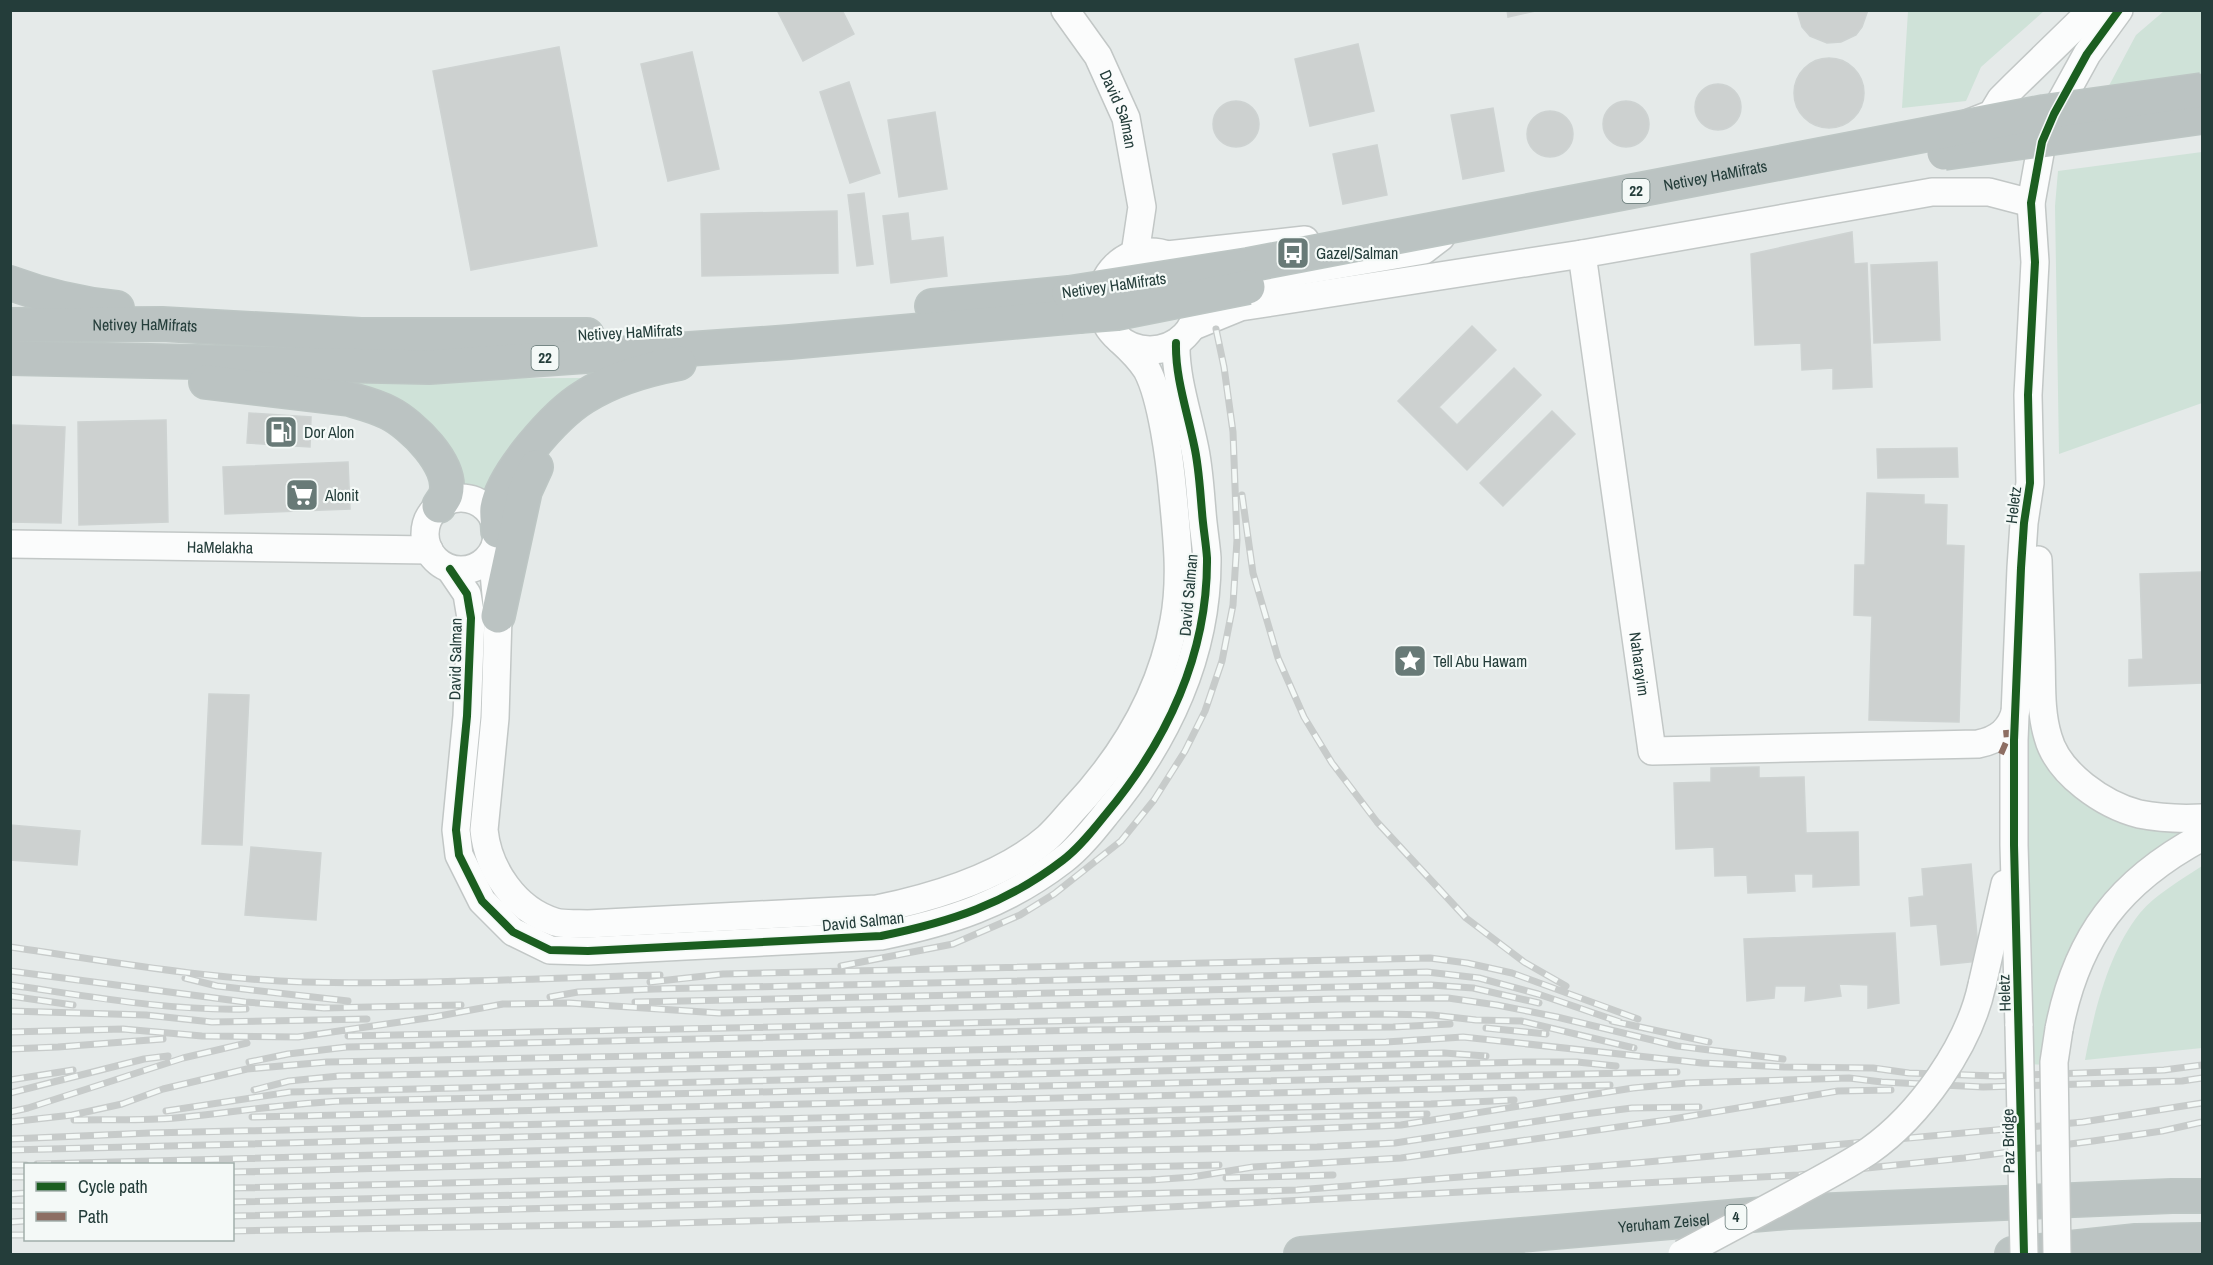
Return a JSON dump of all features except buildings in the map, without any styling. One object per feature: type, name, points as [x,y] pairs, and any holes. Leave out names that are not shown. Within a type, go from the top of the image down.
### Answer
[{"type":"highway","name":"Netivey HaMifrats","points":[[10,358],[429,367],[790,342],[1074,304],[1248,266],[2044,112],[2202,90]]},
{"type":"highway","name":"Netivey HaMifrats","points":[[10,325],[162,324],[361,335],[610,335],[801,320],[1074,304],[1117,313],[1899,159],[2202,117]]},
{"type":"highway","points":[[10,282],[39,293],[90,305],[361,335]]},
{"type":"highway","points":[[497,538],[497,507],[512,474],[531,447],[555,421],[583,398],[612,382],[669,365],[790,342]]},
{"type":"highway","points":[[10,358],[325,396],[370,404],[409,425],[436,458],[446,476],[446,494],[439,506]]},
{"type":"highway","points":[[498,616],[525,491],[544,450],[575,413],[612,382]]},
{"type":"highway","name":"Yeruham Zeisel","points":[[1301,1254],[1788,1212],[2187,1196]]},
{"type":"highway","points":[[2038,1254],[2136,1241],[2202,1240]]},
{"type":"street","name":"David Salman","points":[[1065,10],[1098,56],[1126,118],[1142,207],[1135,254]]},
{"type":"street","points":[[1448,225],[1441,237],[1424,250],[1295,272],[1265,286],[1240,307],[1162,348],[1147,350],[1133,347],[1120,340],[1109,329],[1103,315],[1101,300],[1104,285],[1111,272],[1122,261],[1135,254],[1151,252],[1167,255],[1448,225],[1979,120],[1992,114],[2001,99],[2092,10]]},
{"type":"street","name":"Heletz","points":[[2019,1026],[2014,767],[2022,557],[2030,483],[2028,395],[2035,262],[2031,203],[2042,142],[2054,114],[2087,54],[2119,10]]},
{"type":"street","points":[[1240,307],[1582,254],[1932,192],[1989,192],[2031,203]]},
{"type":"street","name":"Naharayim","points":[[1582,254],[1652,751],[1978,744]]},
{"type":"street","points":[[1167,255],[1180,262],[1190,272],[1196,285],[1198,307],[1184,335]]},
{"type":"street","name":"David Salman","points":[[450,569],[467,594],[471,618],[467,716],[456,830],[459,855],[482,901],[513,932],[550,950],[588,951],[881,936],[937,924],[969,914],[1034,880],[1065,859],[1132,784],[1180,698],[1193,662],[1201,625],[1207,556],[1197,455],[1175,364],[1184,335]]},
{"type":"street","name":"David Salman","points":[[497,538],[493,562],[498,616],[495,718],[484,830],[486,848],[504,884],[529,909],[556,922],[588,924],[877,909],[920,900],[959,888],[1020,857],[1047,838],[1078,804],[1110,767],[1130,736],[1155,687],[1166,654],[1174,620],[1179,558],[1170,459],[1155,392],[1147,372],[1120,340]]},
{"type":"street","points":[[2030,483],[2036,532],[2041,695],[2045,726],[2052,749],[2073,775],[2115,805],[2138,813],[2163,817],[2202,818]]},
{"type":"street","points":[[471,499],[481,503],[489,510],[495,520],[497,538],[491,555],[483,563],[462,570],[450,569],[434,558],[429,550],[425,538],[426,526],[431,515],[448,500],[471,499]]},
{"type":"street","name":"HaMelakha","points":[[10,544],[429,550]]},
{"type":"street","points":[[1978,744],[2001,735],[2010,724],[2016,705]]},
{"type":"street","points":[[1978,744],[2001,754],[2014,767]]},
{"type":"street","points":[[2038,1254],[2054,1062],[2069,984],[2079,960],[2120,897],[2149,870],[2202,837]]},
{"type":"street","points":[[1682,1254],[1869,1151],[1892,1132],[1934,1085],[1957,1049],[1973,1015],[2014,845]]},
{"type":"street","name":"Paz Bridge","points":[[2019,1026],[2038,1254]]},
{"type":"green space","points":[[1908,10],[2044,11],[1981,67],[1966,101],[1902,108]]},
{"type":"green space","points":[[2164,11],[2202,11],[2202,81],[2104,95],[2136,35]]},
{"type":"green space","points":[[2202,152],[2202,403],[2059,454],[2055,206],[2058,171]]},
{"type":"green space","points":[[583,378],[492,495],[458,487],[453,467],[301,379]]},
{"type":"green space","points":[[2022,668],[2062,774],[2199,825],[2132,874],[2046,1065],[2029,1064]]},
{"type":"green space","points":[[2202,866],[2202,1048],[2085,1060],[2104,984],[2119,946],[2129,929],[2153,900]]},
{"type":"railway","points":[[841,966],[953,944],[1020,915],[1054,894],[1121,841],[1154,800],[1185,751],[1205,711],[1222,661],[1233,605],[1237,540],[1233,432],[1216,329]]},
{"type":"railway","points":[[1242,495],[1253,573],[1278,658],[1304,717],[1332,763],[1377,822],[1466,918],[1524,962],[1566,986]]},
{"type":"railway","points":[[10,947],[194,973],[304,982],[438,982],[660,975]]},
{"type":"railway","points":[[650,982],[723,974],[1430,958],[1512,973],[1638,1019]]},
{"type":"railway","points":[[10,971],[245,1002],[324,1008],[461,1005]]},
{"type":"railway","points":[[550,997],[578,992],[655,989],[1427,972],[1479,978],[1538,994],[1620,1022]]},
{"type":"railway","points":[[185,978],[217,986],[348,1001]]},
{"type":"railway","points":[[10,985],[157,1005],[246,1009]]},
{"type":"railway","points":[[635,1002],[1431,985],[1473,988],[1539,1003]]},
{"type":"railway","points":[[10,996],[73,1005]]},
{"type":"railway","points":[[10,1032],[123,1029],[202,1036],[298,1037],[434,1017],[503,1004],[569,1003],[719,1013],[1448,998],[1557,1017],[1677,1046],[1783,1059]]},
{"type":"railway","points":[[10,1011],[146,1015],[212,1022],[367,1019]]},
{"type":"railway","points":[[348,1036],[1381,1014],[1521,1021],[1634,1048]]},
{"type":"railway","points":[[1612,1021],[1709,1042]]},
{"type":"railway","points":[[249,1062],[288,1054],[347,1047],[1085,1030],[1393,1027],[1450,1024]]},
{"type":"railway","points":[[1486,1028],[1546,1034]]},
{"type":"railway","points":[[10,1122],[72,1115],[122,1104],[163,1089],[247,1069],[327,1062],[1386,1042],[1463,1037],[1702,1063],[1873,1068],[1909,1073],[1995,1076],[2164,1070],[2202,1065]]},
{"type":"railway","points":[[10,1049],[163,1039]]},
{"type":"railway","points":[[10,1112],[183,1058],[247,1043]]},
{"type":"railway","points":[[254,1090],[289,1081],[339,1076],[1444,1053],[1486,1056]]},
{"type":"railway","points":[[10,1093],[144,1059],[168,1056]]},
{"type":"railway","points":[[166,1111],[290,1092],[1525,1062],[1577,1062],[1616,1066]]},
{"type":"railway","points":[[10,1080],[73,1070]]},
{"type":"railway","points":[[74,1120],[162,1119],[344,1101],[1677,1072]]},
{"type":"railway","points":[[75,1163],[1238,1132],[1401,1125],[1633,1088],[1687,1083],[1849,1078],[1983,1087],[2182,1081],[2202,1078]]},
{"type":"railway","points":[[252,1117],[1610,1085]]},
{"type":"railway","points":[[234,1202],[1151,1180],[1192,1177],[1253,1167],[1401,1158],[1667,1120],[1838,1091],[1891,1090]]},
{"type":"railway","points":[[10,1139],[150,1133],[1431,1104],[1514,1100]]},
{"type":"railway","points":[[234,1216],[1297,1190],[1636,1163],[2083,1122],[2202,1103]]},
{"type":"railway","points":[[234,1172],[1317,1147],[1395,1143],[1632,1108],[1699,1107]]},
{"type":"railway","points":[[10,1150],[1427,1114]]},
{"type":"railway","points":[[234,1231],[641,1224],[1069,1212],[1799,1175],[1964,1158],[2162,1131],[2202,1122]]},
{"type":"railway","points":[[10,1165],[24,1165]]},
{"type":"railway","points":[[234,1188],[1219,1165]]},
{"type":"railway","points":[[1226,1178],[1333,1175]]},
{"type":"railway","points":[[10,1177],[24,1177]]},
{"type":"railway","points":[[10,1194],[24,1193]]},
{"type":"railway","points":[[10,1206],[24,1206]]},
{"type":"railway","points":[[10,1222],[24,1221]]},
{"type":"railway","points":[[10,1235],[24,1235]]},
{"type":"marked path","points":[[2001,754],[2007,740],[2006,730]]},
{"type":"cycle path","points":[[2024,1254],[2014,845],[2014,740],[2021,568],[2030,483],[2028,395],[2035,262],[2031,203],[2042,142],[2054,114],[2087,54],[2119,10]]},
{"type":"cycle path","points":[[450,569],[467,594],[471,618],[467,716],[456,830],[459,855],[482,901],[513,932],[550,950],[588,951],[881,936],[954,917],[999,900],[1042,875],[1075,850],[1128,786],[1148,757],[1180,695],[1192,662],[1200,628],[1207,558],[1197,462],[1179,381],[1176,343]]},
{"type":"place","name":"Gazel/Salman","points":[[1293,253]]},
{"type":"place","name":"Dor Alon","points":[[281,432]]},
{"type":"place","name":"Alonit","points":[[302,495]]},
{"type":"place","name":"Tell Abu Hawam","points":[[1410,661]]}]
